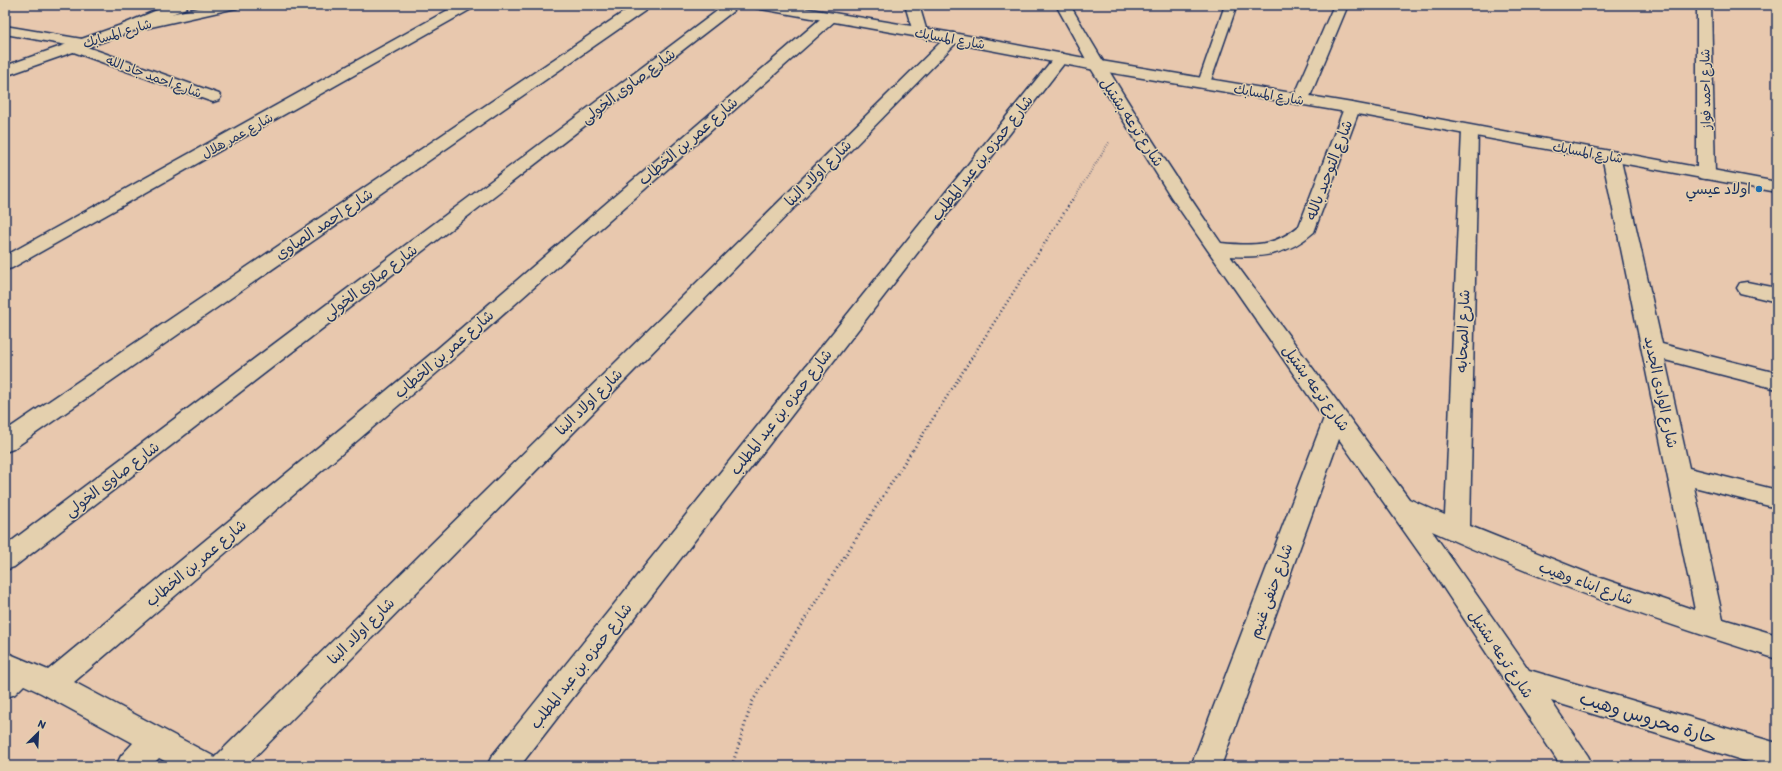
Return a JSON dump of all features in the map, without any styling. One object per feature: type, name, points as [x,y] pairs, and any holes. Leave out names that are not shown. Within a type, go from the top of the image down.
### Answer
[{"type":"street","points":[[129,27],[181,5]]},
{"type":"street","name":"شارع المسابك","points":[[5,71],[129,27],[232,5]]},
{"type":"street","name":"شارع عمر هلال","points":[[5,264],[468,5]]},
{"type":"street","name":"شارع احمد الصاوى","points":[[5,443],[644,5]]},
{"type":"street","name":"شارع صاوى الخولى","points":[[5,560],[734,5]]},
{"type":"street","name":"شارع المسابك","points":[[761,5],[783,7],[1095,65],[1352,108],[1777,187]]},
{"type":"street","points":[[912,5],[920,32]]},
{"type":"street","name":"شارع ترعه بشتيل","points":[[1063,5],[1095,65],[1127,116],[1215,248],[1400,506],[1578,766]]},
{"type":"street","points":[[1301,99],[1341,5]]},
{"type":"street","name":"شارع احمد فواز","points":[[1704,5],[1706,174]]},
{"type":"street","name":"شارع عمر بن الخطاب","points":[[50,684],[445,354],[831,17]]},
{"type":"street","name":"شارع احمد جاد الله","points":[[5,30],[78,45],[213,97]]},
{"type":"street","name":"شارع اولاد البنا","points":[[226,766],[953,38]]},
{"type":"street","name":"شارع حمزه بن عبد المطلب","points":[[502,766],[1061,58]]},
{"type":"street","name":"شارع التوحيد بالله","points":[[1215,248],[1238,251],[1261,250],[1281,246],[1297,238],[1307,228],[1352,108]]},
{"type":"street","name":"شارع الصحابه","points":[[1457,532],[1470,130]]},
{"type":"street","name":"شارع الوادى الجديد","points":[[1611,156],[1712,628]]},
{"type":"street","points":[[1747,288],[1777,295]]},
{"type":"street","points":[[1652,349],[1777,381]]},
{"type":"street","name":"شارع حنفى غنيم","points":[[1206,766],[1336,417]]},
{"type":"street","points":[[1679,474],[1777,499]]},
{"type":"street","name":"شارع ابناء وهيب","points":[[1400,506],[1457,532],[1567,577],[1712,628],[1777,647]]},
{"type":"street","points":[[10,673],[50,684],[203,766]]},
{"type":"street","name":"حارة محروس وهيب","points":[[1518,679],[1777,757]]},
{"type":"street","points":[[131,766],[156,741]]},
{"type":"lane","points":[[1204,83],[1230,5]]},
{"type":"path","points":[[732,766],[752,702],[1127,116]]},
{"type":"place","name":"اولاد عيسي","points":[[1759,189]]}]
